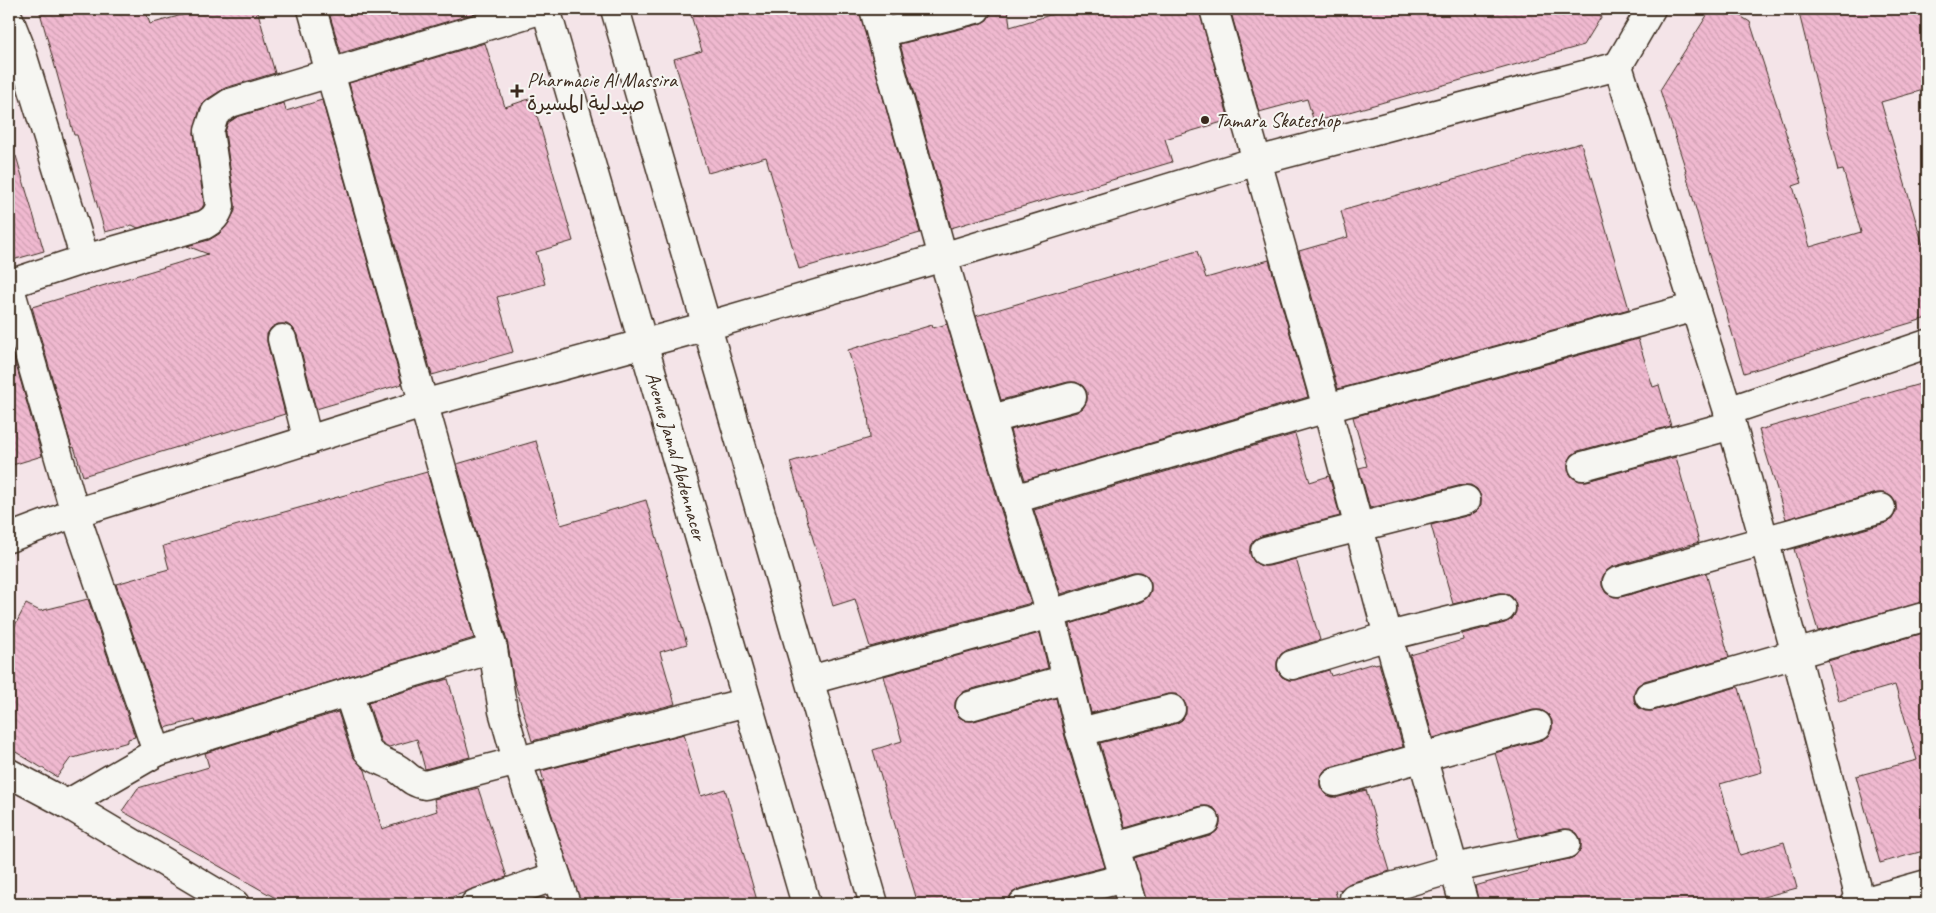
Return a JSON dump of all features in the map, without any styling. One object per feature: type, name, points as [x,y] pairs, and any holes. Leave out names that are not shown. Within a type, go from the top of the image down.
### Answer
[{"type":"street","points":[[312,9],[328,72],[493,649],[503,711],[517,760],[566,904]]},
{"type":"street","points":[[157,752],[75,513],[9,285],[86,259],[204,225],[212,221],[218,215],[220,206],[209,131],[214,113],[230,103],[328,72],[544,9]]},
{"type":"street","name":"Avenue Jamal Abdennacer","points":[[544,9],[644,344],[806,904]]},
{"type":"street","points":[[615,9],[874,904]]},
{"type":"street","points":[[976,9],[878,21],[943,257],[1014,499],[1051,614],[1080,732],[1132,904]]},
{"type":"street","points":[[1214,9],[1464,904]]},
{"type":"street","points":[[9,538],[75,513],[423,404],[707,326],[943,257],[1257,161],[1618,66],[1651,9]]},
{"type":"street","points":[[12,36],[86,259]]},
{"type":"street","points":[[1618,66],[1730,418],[1796,654],[1858,903],[1927,884]]},
{"type":"street","points":[[1014,499],[1327,408],[1695,307]]},
{"type":"street","points":[[282,339],[308,441]]},
{"type":"street","points":[[1583,466],[1730,418],[1927,344]]},
{"type":"street","points":[[992,419],[1072,397]]},
{"type":"street","points":[[1265,551],[1466,500]]},
{"type":"street","points":[[1617,582],[1882,508]]},
{"type":"street","points":[[810,680],[1051,614],[1136,587]]},
{"type":"street","points":[[1292,665],[1388,636],[1502,608]]},
{"type":"street","points":[[1649,696],[1927,616]]},
{"type":"street","points":[[67,804],[157,752],[493,649]]},
{"type":"street","points":[[970,706],[1067,679]]},
{"type":"street","points":[[348,692],[372,757],[398,769],[412,781],[425,784],[747,702]]},
{"type":"street","points":[[1080,732],[1171,709]]},
{"type":"street","points":[[1335,782],[1537,725]]},
{"type":"street","points":[[9,773],[67,804],[235,904]]},
{"type":"street","points":[[1116,847],[1205,821]]},
{"type":"street","points":[[1354,898],[1455,868],[1566,844]]},
{"type":"street","points":[[475,904],[556,876]]},
{"type":"street","points":[[1023,904],[1125,878]]},
{"type":"building","points":[[39,9],[145,9],[150,24],[203,9],[257,9],[275,73],[225,88],[206,100],[200,108],[194,133],[204,204],[202,208],[198,211],[138,228],[132,225],[105,232],[77,135],[74,135]]},
{"type":"building","points":[[328,9],[475,9],[476,13],[341,53]]},
{"type":"building","points":[[689,9],[859,9],[920,233],[799,269],[766,157],[708,173],[674,59],[702,51]]},
{"type":"building","points":[[991,9],[1008,9],[1010,27],[1070,9],[1199,9],[1229,120],[1165,139],[1172,162],[951,228],[900,44],[980,24],[987,20],[991,14]]},
{"type":"building","points":[[1230,9],[1606,9],[1584,45],[1314,122],[1307,99],[1259,112]]},
{"type":"building","points":[[1711,9],[1729,9],[1750,22],[1802,183],[1793,186],[1810,247],[1861,232],[1843,170],[1838,171],[1798,9],[1927,9],[1927,89],[1881,102],[1927,259],[1927,318],[1744,373],[1686,170],[1660,90]]},
{"type":"building","points":[[485,43],[505,107],[532,98],[573,241],[536,252],[545,284],[497,297],[513,352],[432,375],[349,83]]},
{"type":"building","points":[[322,100],[402,384],[316,409],[297,335],[293,328],[287,324],[278,324],[271,328],[267,334],[267,342],[285,414],[83,476],[74,447],[72,448],[32,307],[208,254],[187,246],[209,240],[219,234],[228,224],[235,211],[225,132],[228,123],[237,117],[284,103],[286,111]]},
{"type":"building","points":[[1581,143],[1629,309],[1338,389],[1299,251],[1348,237],[1341,211]]},
{"type":"building","points":[[16,156],[44,251],[9,261],[9,157]]},
{"type":"building","points":[[1197,251],[1206,278],[1269,260],[1308,397],[1025,480],[1010,430],[1077,412],[1083,408],[1087,401],[1087,392],[1083,386],[1076,382],[1068,382],[1001,400],[976,316]]},
{"type":"building","points":[[947,324],[999,504],[1031,603],[870,647],[855,599],[833,606],[790,462],[870,438],[868,415],[848,350],[932,325],[933,328]]},
{"type":"building","points":[[1638,339],[1653,387],[1659,385],[1671,426],[1578,451],[1572,455],[1568,462],[1568,471],[1572,477],[1579,481],[1587,481],[1676,457],[1699,542],[1612,567],[1606,571],[1602,578],[1602,586],[1606,593],[1614,597],[1621,597],[1706,573],[1729,657],[1644,681],[1637,686],[1634,692],[1634,701],[1639,708],[1645,711],[1653,711],[1739,688],[1762,772],[1720,784],[1740,855],[1784,842],[1797,888],[1737,904],[1479,904],[1475,886],[1528,871],[1528,868],[1569,859],[1576,856],[1581,849],[1581,840],[1577,833],[1570,829],[1519,838],[1495,753],[1542,740],[1548,736],[1552,729],[1552,721],[1548,714],[1541,710],[1533,710],[1433,738],[1410,655],[1463,640],[1462,634],[1505,623],[1512,619],[1516,612],[1516,605],[1512,597],[1505,593],[1453,604],[1431,525],[1470,515],[1477,511],[1481,505],[1481,496],[1477,489],[1471,485],[1462,485],[1370,508],[1359,468],[1367,466],[1353,417]]},
{"type":"building","points":[[9,340],[42,456],[9,466]]},
{"type":"building","points":[[1927,382],[1927,601],[1818,631],[1794,549],[1886,523],[1892,519],[1896,512],[1896,503],[1892,497],[1885,493],[1877,493],[1786,519],[1759,430]]},
{"type":"building","points":[[1295,434],[1310,482],[1329,476],[1340,516],[1261,536],[1254,540],[1250,546],[1250,554],[1254,562],[1261,566],[1269,566],[1296,559],[1320,640],[1287,650],[1281,654],[1277,662],[1277,670],[1282,677],[1296,680],[1329,670],[1331,676],[1379,663],[1403,747],[1330,767],[1324,771],[1320,778],[1320,786],[1324,793],[1332,797],[1366,790],[1390,871],[1350,883],[1342,889],[1335,891],[1339,904],[1147,904],[1134,858],[1210,836],[1217,831],[1220,817],[1215,809],[1201,806],[1125,828],[1100,743],[1175,724],[1182,720],[1186,714],[1186,705],[1182,698],[1176,694],[1168,694],[1091,713],[1070,624],[1141,602],[1148,597],[1151,591],[1151,583],[1146,575],[1140,572],[1132,572],[1061,594],[1034,510]]},
{"type":"building","points":[[536,441],[561,525],[646,500],[687,644],[660,652],[675,704],[532,741],[513,677],[508,645],[457,464]]},
{"type":"building","points":[[427,472],[474,638],[196,723],[195,720],[165,728],[116,584],[169,569],[163,546]]},
{"type":"building","points":[[88,599],[135,737],[128,739],[128,742],[70,759],[57,777],[9,748],[9,637],[26,604],[40,611]]},
{"type":"building","points":[[1927,632],[1927,850],[1880,863],[1856,776],[1917,760],[1895,685],[1839,701],[1828,661]]},
{"type":"building","points":[[1040,633],[1048,668],[965,691],[959,695],[955,702],[955,710],[959,717],[966,721],[974,721],[1056,698],[1065,737],[1105,867],[1019,889],[1012,893],[1008,899],[1008,904],[918,904],[873,750],[902,741],[884,676]]},
{"type":"building","points":[[448,679],[470,757],[425,769],[417,739],[389,747],[381,742],[368,702]]},
{"type":"building","points":[[338,712],[352,755],[365,770],[382,829],[437,811],[434,799],[478,788],[507,877],[433,904],[286,904],[122,811],[138,788],[209,767],[205,753]]},
{"type":"building","points":[[684,734],[701,796],[725,789],[758,904],[581,904],[541,782],[544,782],[541,771]]},
{"type":"place","name":"Pharmacie Al Massira صيدلية المسيرة","points":[[517,91]]},
{"type":"place","name":"Tamara Skateshop","points":[[1205,120]]}]
